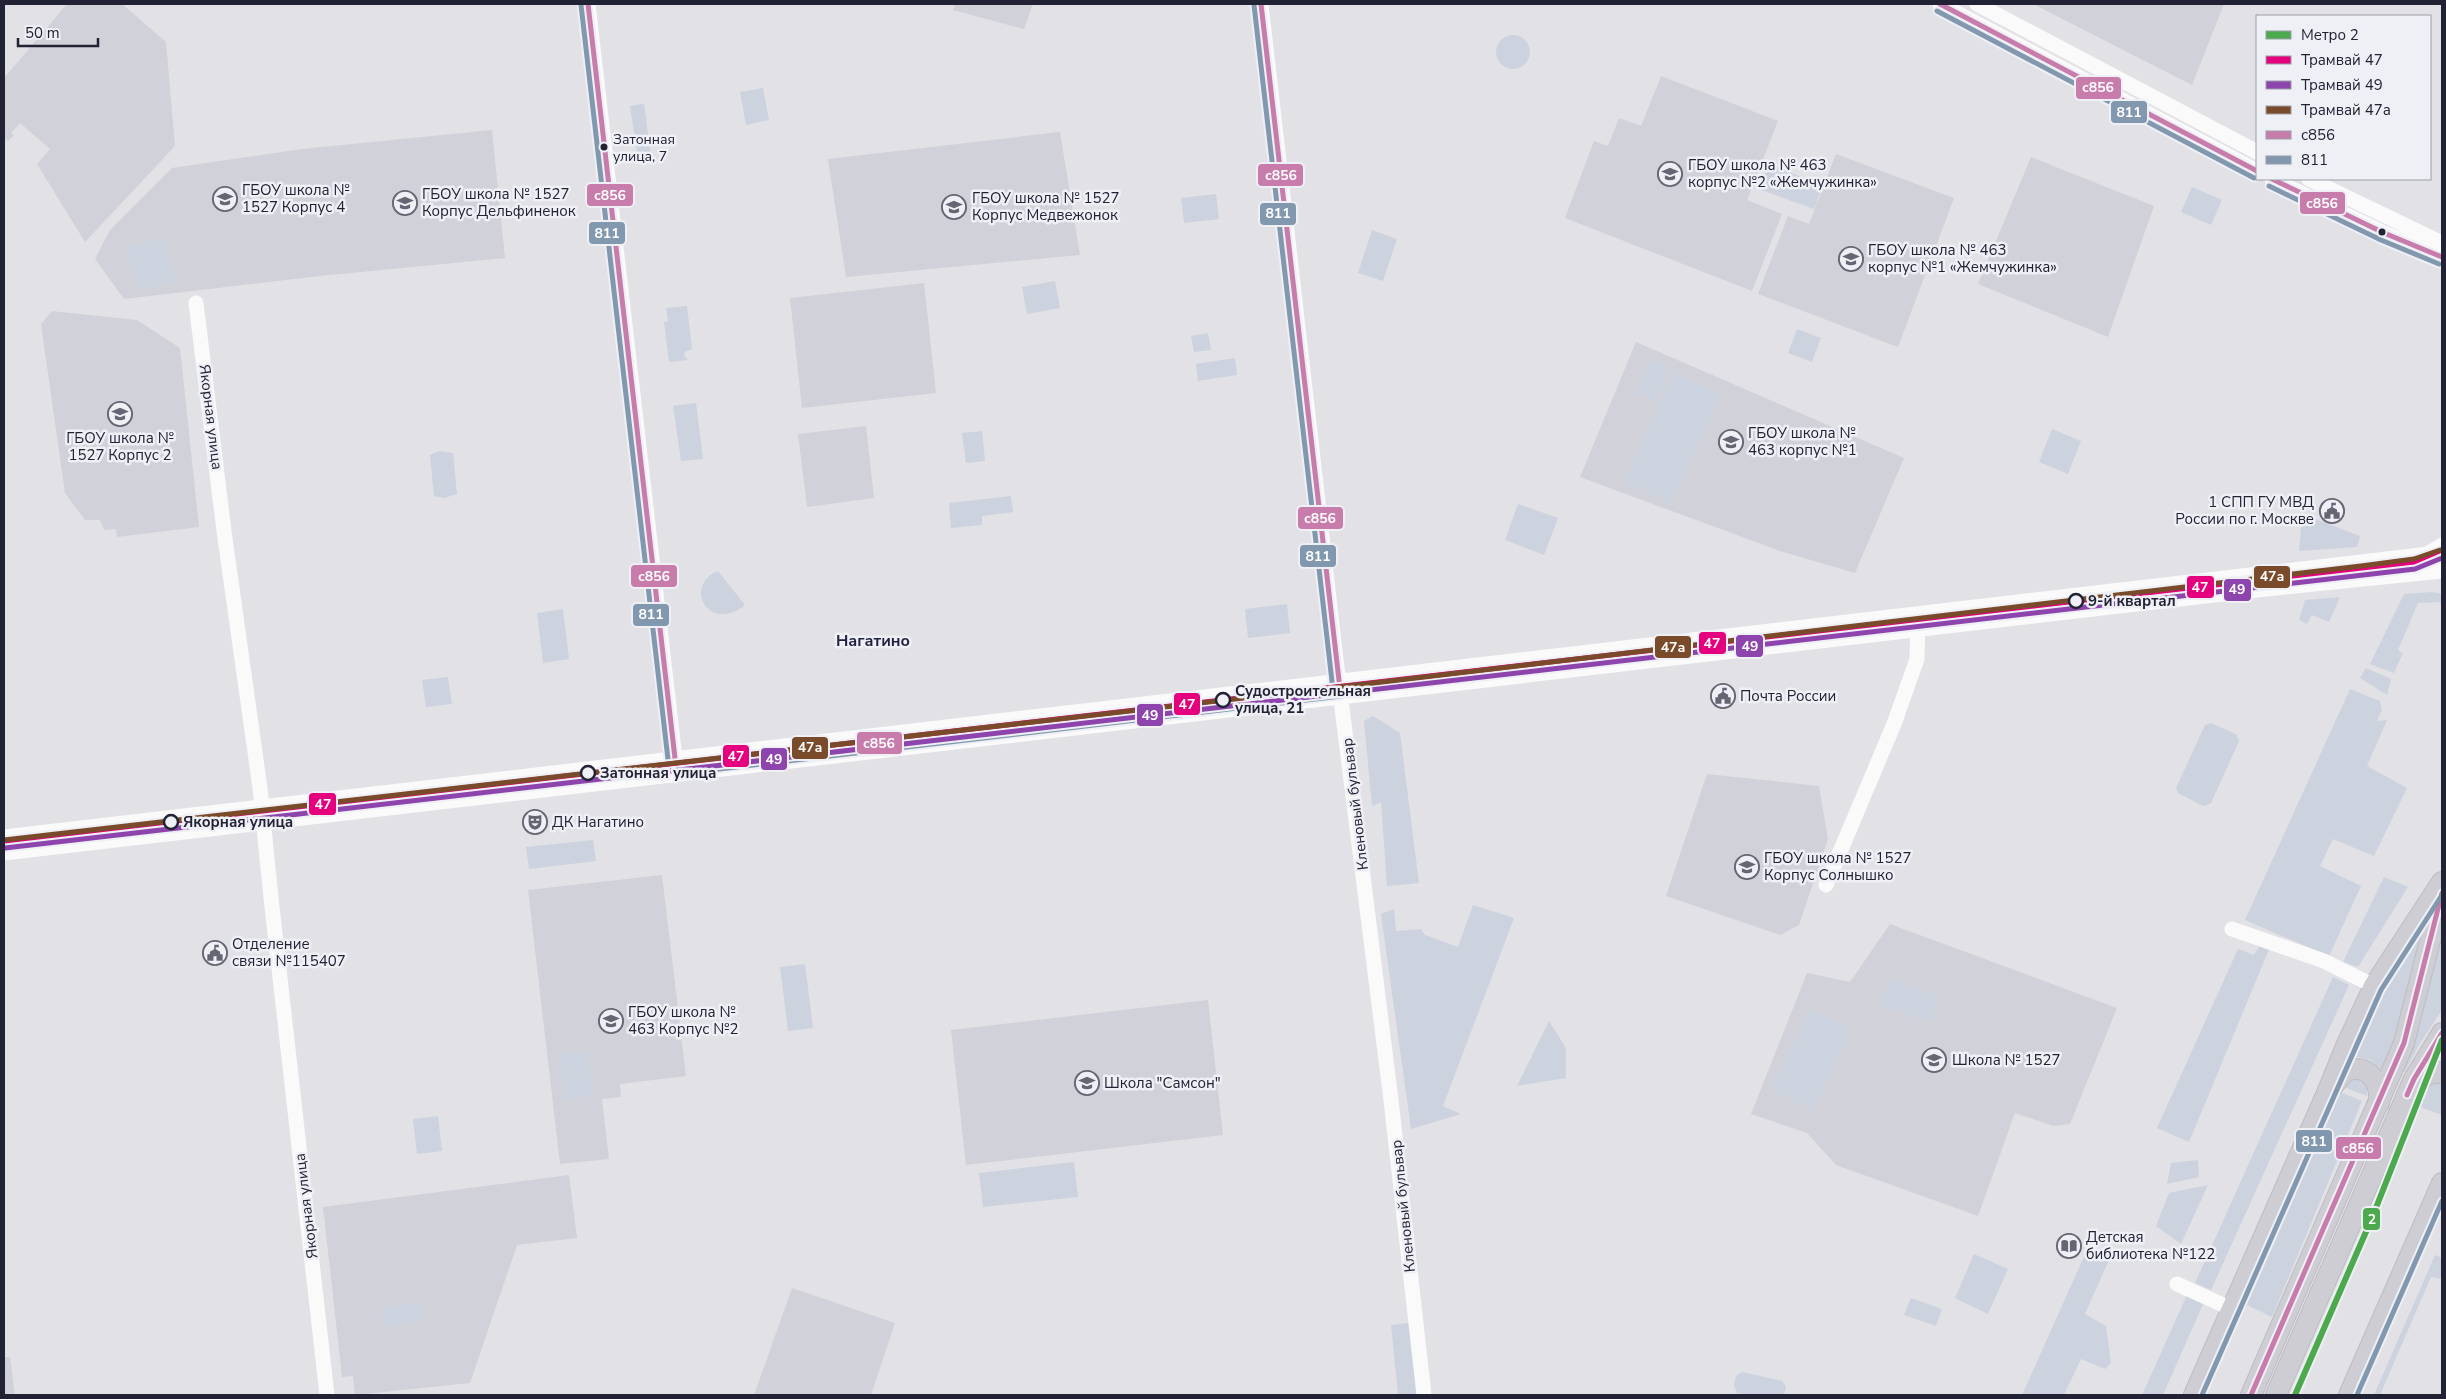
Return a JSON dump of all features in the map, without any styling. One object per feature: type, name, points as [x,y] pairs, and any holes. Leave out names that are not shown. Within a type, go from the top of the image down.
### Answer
[{"type":"main road","points":[[2194,1395],[2374,986],[2442,882]]},
{"type":"main road","points":[[2251,1395],[2404,1043],[2442,893]]},
{"type":"main road","points":[[2276,1395],[2408,1091],[2442,1033]]},
{"type":"main road","points":[[2327,1093],[2341,1073],[2350,1069],[2361,1069],[2370,1073],[2377,1082],[2379,1090],[2378,1106]]},
{"type":"main road","points":[[2408,1091],[2428,1074],[2442,1072]]},
{"type":"main road","points":[[2349,1395],[2442,1183]]},
{"type":"street","points":[[588,4],[677,775]]},
{"type":"street","name":"Кленовый бульвар","points":[[1261,4],[1424,1395]]},
{"type":"street","points":[[1940,4],[2256,170]]},
{"type":"street","points":[[1977,4],[2256,151]]},
{"type":"street","points":[[2188,135],[2194,120]]},
{"type":"street","points":[[2274,180],[2384,233],[2442,257]]},
{"type":"street","points":[[2311,180],[2442,243]]},
{"type":"street","name":"Якорная улица","points":[[196,303],[224,530],[264,823],[327,1395]]},
{"type":"street","points":[[4,837],[2412,556],[2427,554],[2442,545]]},
{"type":"street","points":[[4,853],[1918,630],[2442,571]]},
{"type":"street","points":[[1826,885],[1894,724],[1917,659],[1917,614]]},
{"type":"street","points":[[2232,929],[2324,961],[2374,986]]},
{"type":"street","points":[[2177,1284],[2232,1309]]},
{"type":"shaded area","points":[[67,4],[122,4],[166,42],[175,146],[85,242],[37,164],[50,149],[20,123],[11,133],[14,135],[8,141],[4,137],[4,78]]},
{"type":"shaded area","points":[[955,4],[1033,4],[1024,29],[953,10]]},
{"type":"shaded area","points":[[2033,4],[2224,4],[2192,85]]},
{"type":"shaded area","points":[[1513,35],[1525,40],[1530,52],[1525,64],[1513,69],[1501,64],[1496,52],[1501,40]]},
{"type":"shaded area","name":"ГБОУ школа № 463 корпус №2 «Жемчужинка»","points":[[1661,76],[1778,121],[1747,200],[1782,214],[1752,291],[1565,218],[1594,141],[1608,146],[1619,118],[1641,126]]},
{"type":"shaded area","points":[[763,88],[769,120],[746,125],[740,92]]},
{"type":"shaded area","points":[[644,104],[651,156],[638,158],[630,106]]},
{"type":"shaded area","points":[[492,130],[505,258],[320,276],[124,299],[95,259],[110,230],[172,168],[302,149]]},
{"type":"shaded area","name":"ГБОУ школа № 1527 Корпус Медвежонок","points":[[1060,132],[1080,255],[846,277],[828,159]]},
{"type":"shaded area","name":"ГБОУ школа № 463 корпус №1 «Жемчужинка»","points":[[1836,154],[1954,198],[1898,347],[1758,294],[1788,216],[1809,224]]},
{"type":"shaded area","points":[[2031,157],[2154,206],[2108,337],[1978,284]]},
{"type":"shaded area","points":[[1768,164],[1823,185],[1814,209],[1759,189]]},
{"type":"shaded area","points":[[2192,187],[2222,200],[2211,225],[2181,212]]},
{"type":"shaded area","points":[[1216,194],[1219,219],[1184,223],[1181,198]]},
{"type":"shaded area","points":[[1372,230],[1397,239],[1383,281],[1358,273]]},
{"type":"shaded area","points":[[164,237],[176,281],[138,290],[126,246]]},
{"type":"shaded area","points":[[1055,281],[1060,308],[1027,314],[1022,287]]},
{"type":"shaded area","points":[[924,283],[936,393],[802,408],[790,298]]},
{"type":"shaded area","points":[[687,306],[692,349],[685,352],[684,356],[688,360],[669,362],[664,322],[668,321],[666,308]]},
{"type":"shaded area","name":"ГБОУ школа № 1527 Корпус 2","points":[[52,311],[137,320],[180,348],[199,527],[117,537],[116,529],[104,530],[100,520],[85,520],[65,493],[41,324]]},
{"type":"shaded area","points":[[1797,329],[1821,338],[1812,362],[1788,353]]},
{"type":"shaded area","points":[[1208,333],[1211,350],[1194,352],[1191,336]]},
{"type":"shaded area","name":"ГБОУ школа № 463 корпус №1","points":[[1636,342],[1904,458],[1855,573],[1780,551],[1580,477]]},
{"type":"shaded area","points":[[1235,358],[1237,375],[1198,381],[1196,364]]},
{"type":"shaded area","points":[[1651,359],[1670,368],[1656,401],[1636,392]]},
{"type":"shaded area","points":[[1674,372],[1721,394],[1671,503],[1624,482]]},
{"type":"shaded area","points":[[696,403],[703,459],[681,461],[673,406]]},
{"type":"shaded area","points":[[866,426],[874,498],[807,507],[798,434]]},
{"type":"shaded area","points":[[2052,429],[2081,441],[2068,474],[2039,462]]},
{"type":"shaded area","points":[[982,431],[985,461],[966,463],[962,433]]},
{"type":"shaded area","points":[[439,451],[453,453],[457,494],[444,498],[434,496],[430,455]]},
{"type":"shaded area","points":[[1011,496],[1013,512],[982,516],[982,525],[951,528],[949,503]]},
{"type":"shaded area","points":[[1518,504],[1558,518],[1544,555],[1505,540]]},
{"type":"shaded area","points":[[2302,514],[2360,536],[2357,547],[2299,551]]},
{"type":"shaded area","points":[[718,571],[745,605],[732,612],[721,614],[711,611],[704,604],[701,596],[702,587],[707,578]]},
{"type":"shaded area","points":[[2432,592],[2442,594],[2442,604],[2438,602],[2418,603],[2398,650],[2403,653],[2394,673],[2370,664],[2404,594]]},
{"type":"shaded area","points":[[2340,597],[2329,622],[2312,615],[2307,624],[2299,620],[2305,600]]},
{"type":"shaded area","points":[[1287,604],[1290,633],[1248,638],[1245,609]]},
{"type":"shaded area","points":[[563,609],[569,659],[543,663],[537,613]]},
{"type":"shaded area","points":[[2366,668],[2391,679],[2387,695],[2360,678]]},
{"type":"shaded area","points":[[448,677],[452,704],[426,707],[422,680]]},
{"type":"shaded area","points":[[2350,689],[2380,701],[2382,710],[2377,721],[2387,720],[2367,766],[2407,788],[2374,856],[2333,839],[2320,866],[2361,886],[2329,956],[2245,920]]},
{"type":"shaded area","points":[[1373,716],[1400,733],[1419,883],[1387,886],[1381,802],[1372,806],[1364,721]]},
{"type":"shaded area","points":[[2211,723],[2236,734],[2239,741],[2211,803],[2203,806],[2178,793],[2176,788],[2205,725]]},
{"type":"shaded area","name":"ГБОУ школа № 1527 Корпус Солнышко","points":[[1707,774],[1819,786],[1828,839],[1799,925],[1780,935],[1666,896]]},
{"type":"shaded area","points":[[593,840],[596,861],[529,869],[526,847]]},
{"type":"shaded area","name":"ГБОУ школа № 463 Корпус №2","points":[[662,875],[686,1076],[620,1084],[621,1097],[602,1099],[609,1159],[560,1164],[528,890]]},
{"type":"shaded area","points":[[2384,877],[2408,887],[2358,967],[2343,962]]},
{"type":"shaded area","points":[[1473,905],[1514,918],[1443,1106],[1461,1114],[1411,1129],[1381,914],[1394,909],[1396,931],[1421,929],[1425,935],[1458,947]]},
{"type":"shaded area","name":"Школа № 1527","points":[[1890,924],[2117,1008],[2070,1124],[2053,1126],[2015,1113],[1978,1216],[1836,1165],[1807,1133],[1751,1114],[1807,973],[1850,982]]},
{"type":"shaded area","points":[[2442,931],[2442,1010],[2419,1045],[2405,1072],[2402,1071]]},
{"type":"shaded area","points":[[2417,938],[2419,943],[2392,1049],[2384,1071],[2370,1060],[2353,1056],[2369,1016],[2412,940]]},
{"type":"shaded area","points":[[2261,943],[2270,947],[2189,1142],[2157,1128],[2238,949],[2254,955]]},
{"type":"shaded area","points":[[805,964],[813,1028],[788,1031],[780,967]]},
{"type":"shaded area","points":[[2333,977],[2349,985],[2211,1290],[2195,1283]]},
{"type":"shaded area","points":[[1890,978],[1939,997],[1929,1023],[1880,1004]]},
{"type":"shaded area","name":"Школа \"Самсон\"","points":[[1208,1000],[1223,1135],[966,1165],[951,1030]]},
{"type":"shaded area","points":[[1810,1009],[1852,1029],[1813,1110],[1771,1090]]},
{"type":"shaded area","points":[[1549,1021],[1566,1048],[1566,1078],[1517,1086]]},
{"type":"shaded area","points":[[587,1051],[593,1096],[565,1100],[559,1055]]},
{"type":"shaded area","points":[[2350,1078],[2363,1080],[2367,1085],[2367,1096],[2341,1086]]},
{"type":"shaded area","points":[[2430,1081],[2442,1081],[2442,1115],[2413,1104],[2420,1087]]},
{"type":"shaded area","points":[[2340,1092],[2362,1101],[2272,1317],[2245,1304]]},
{"type":"shaded area","points":[[438,1116],[442,1151],[417,1154],[413,1119]]},
{"type":"shaded area","points":[[2198,1160],[2199,1177],[2167,1184],[2171,1163]]},
{"type":"shaded area","points":[[1074,1162],[1078,1197],[983,1207],[979,1173]]},
{"type":"shaded area","points":[[569,1175],[577,1238],[517,1245],[470,1383],[355,1395],[353,1376],[342,1377],[323,1207]]},
{"type":"shaded area","points":[[2208,1185],[2181,1244],[2156,1226],[2169,1193]]},
{"type":"shaded area","points":[[2087,1250],[2109,1260],[2085,1314],[2106,1326],[2111,1363],[2105,1369],[2081,1359],[2064,1395],[2022,1395]]},
{"type":"shaded area","points":[[1974,1254],[2008,1269],[1988,1314],[1955,1298]]},
{"type":"shaded area","points":[[2435,1255],[2442,1258],[2442,1279],[2431,1277],[2380,1395],[2374,1395]]},
{"type":"shaded area","points":[[792,1288],[895,1323],[871,1395],[754,1395]]},
{"type":"shaded area","points":[[2187,1295],[2204,1302],[2163,1395],[2142,1395]]},
{"type":"shaded area","points":[[1911,1298],[1942,1309],[1936,1326],[1904,1315]]},
{"type":"shaded area","points":[[422,1302],[425,1321],[383,1327],[381,1308]]},
{"type":"shaded area","points":[[1410,1323],[1417,1395],[1398,1395],[1391,1325]]},
{"type":"shaded area","points":[[4,1357],[10,1357],[15,1395],[4,1395]]},
{"type":"shaded area","points":[[1742,1372],[1782,1381],[1786,1387],[1784,1395],[1737,1393],[1734,1385],[1736,1376]]},
{"type":"metro line","name":"2","points":[[2295,1395],[2372,1218],[2442,1040]]},
{"type":"tram line","name":"47а","points":[[4,840],[1365,684],[2361,566],[2414,559],[2440,550]]},
{"type":"tram line","name":"47","points":[[4,841],[2414,562],[2442,550]]},
{"type":"tram line","name":"49","points":[[5,848],[2415,569],[2442,558]]},
{"type":"transit line","name":"с856","points":[[588,4],[676,767]]},
{"type":"transit line","name":"с856","points":[[1261,4],[1340,689]]},
{"type":"transit line","name":"с856","points":[[1940,4],[2256,170]]},
{"type":"transit line","name":"811","points":[[581,5],[669,768]]},
{"type":"transit line","name":"811","points":[[1254,5],[1333,690]]},
{"type":"transit line","name":"811","points":[[1937,11],[2254,178]]},
{"type":"transit line","name":"с856","points":[[2274,180],[2384,233],[2442,257]]},
{"type":"transit line","name":"811","points":[[2269,186],[2381,240],[2439,264]]},
{"type":"transit line","name":"с856","points":[[676,767],[1340,689]]},
{"type":"transit line","name":"811","points":[[677,774],[1341,696]]},
{"type":"transit line","name":"с856","points":[[2251,1395],[2404,1043],[2442,893]]},
{"type":"transit line","name":"811","points":[[2202,1395],[2381,990],[2442,895]]},
{"type":"transit line","name":"с856","points":[[2407,1095],[2414,1079],[2442,1033]]},
{"type":"transit line","name":"811","points":[[2357,1395],[2442,1201]]},
{"type":"place","name":"Затонная улица, 7","points":[[604,147]]},
{"type":"place","name":"ГБОУ школа № 463 корпус №2 «Жемчужинка»","points":[[1670,174]]},
{"type":"place","name":"ГБОУ школа № 1527 Корпус 4","points":[[225,199]]},
{"type":"place","name":"ГБОУ школа № 1527 Корпус Дельфиненок","points":[[405,203]]},
{"type":"place","name":"ГБОУ школа № 1527 Корпус Медвежонок","points":[[954,207]]},
{"type":"place","name":"ГБОУ школа № 463 корпус №1 «Жемчужинка»","points":[[1851,259]]},
{"type":"place","name":"ГБОУ школа № 1527 Корпус 2","points":[[120,414]]},
{"type":"place","name":"ГБОУ школа № 463 корпус №1","points":[[1731,442]]},
{"type":"place","name":"1 СПП ГУ МВД России по г. Москве","points":[[2332,511]]},
{"type":"place","name":"9-й квартал","points":[[2076,601]]},
{"type":"place","name":"Почта России","points":[[1723,696]]},
{"type":"place","name":"Судостроительная улица, 21","points":[[1223,700]]},
{"type":"place","name":"Затонная улица","points":[[588,773]]},
{"type":"place","name":"Якорная улица","points":[[171,822]]},
{"type":"place","name":"ДК Нагатино","points":[[535,822]]},
{"type":"place","name":"ГБОУ школа № 1527 Корпус Солнышко","points":[[1747,867]]},
{"type":"place","name":"Отделение связи №115407","points":[[215,953]]},
{"type":"place","name":"ГБОУ школа № 463 Корпус №2","points":[[611,1021]]},
{"type":"place","name":"Школа № 1527","points":[[1934,1060]]},
{"type":"place","name":"Школа \"Самсон\"","points":[[1087,1083]]},
{"type":"place","name":"Детская библиотека №122","points":[[2069,1246]]},
{"type":"district","name":"Нагатино","points":[[873,641]]}]
